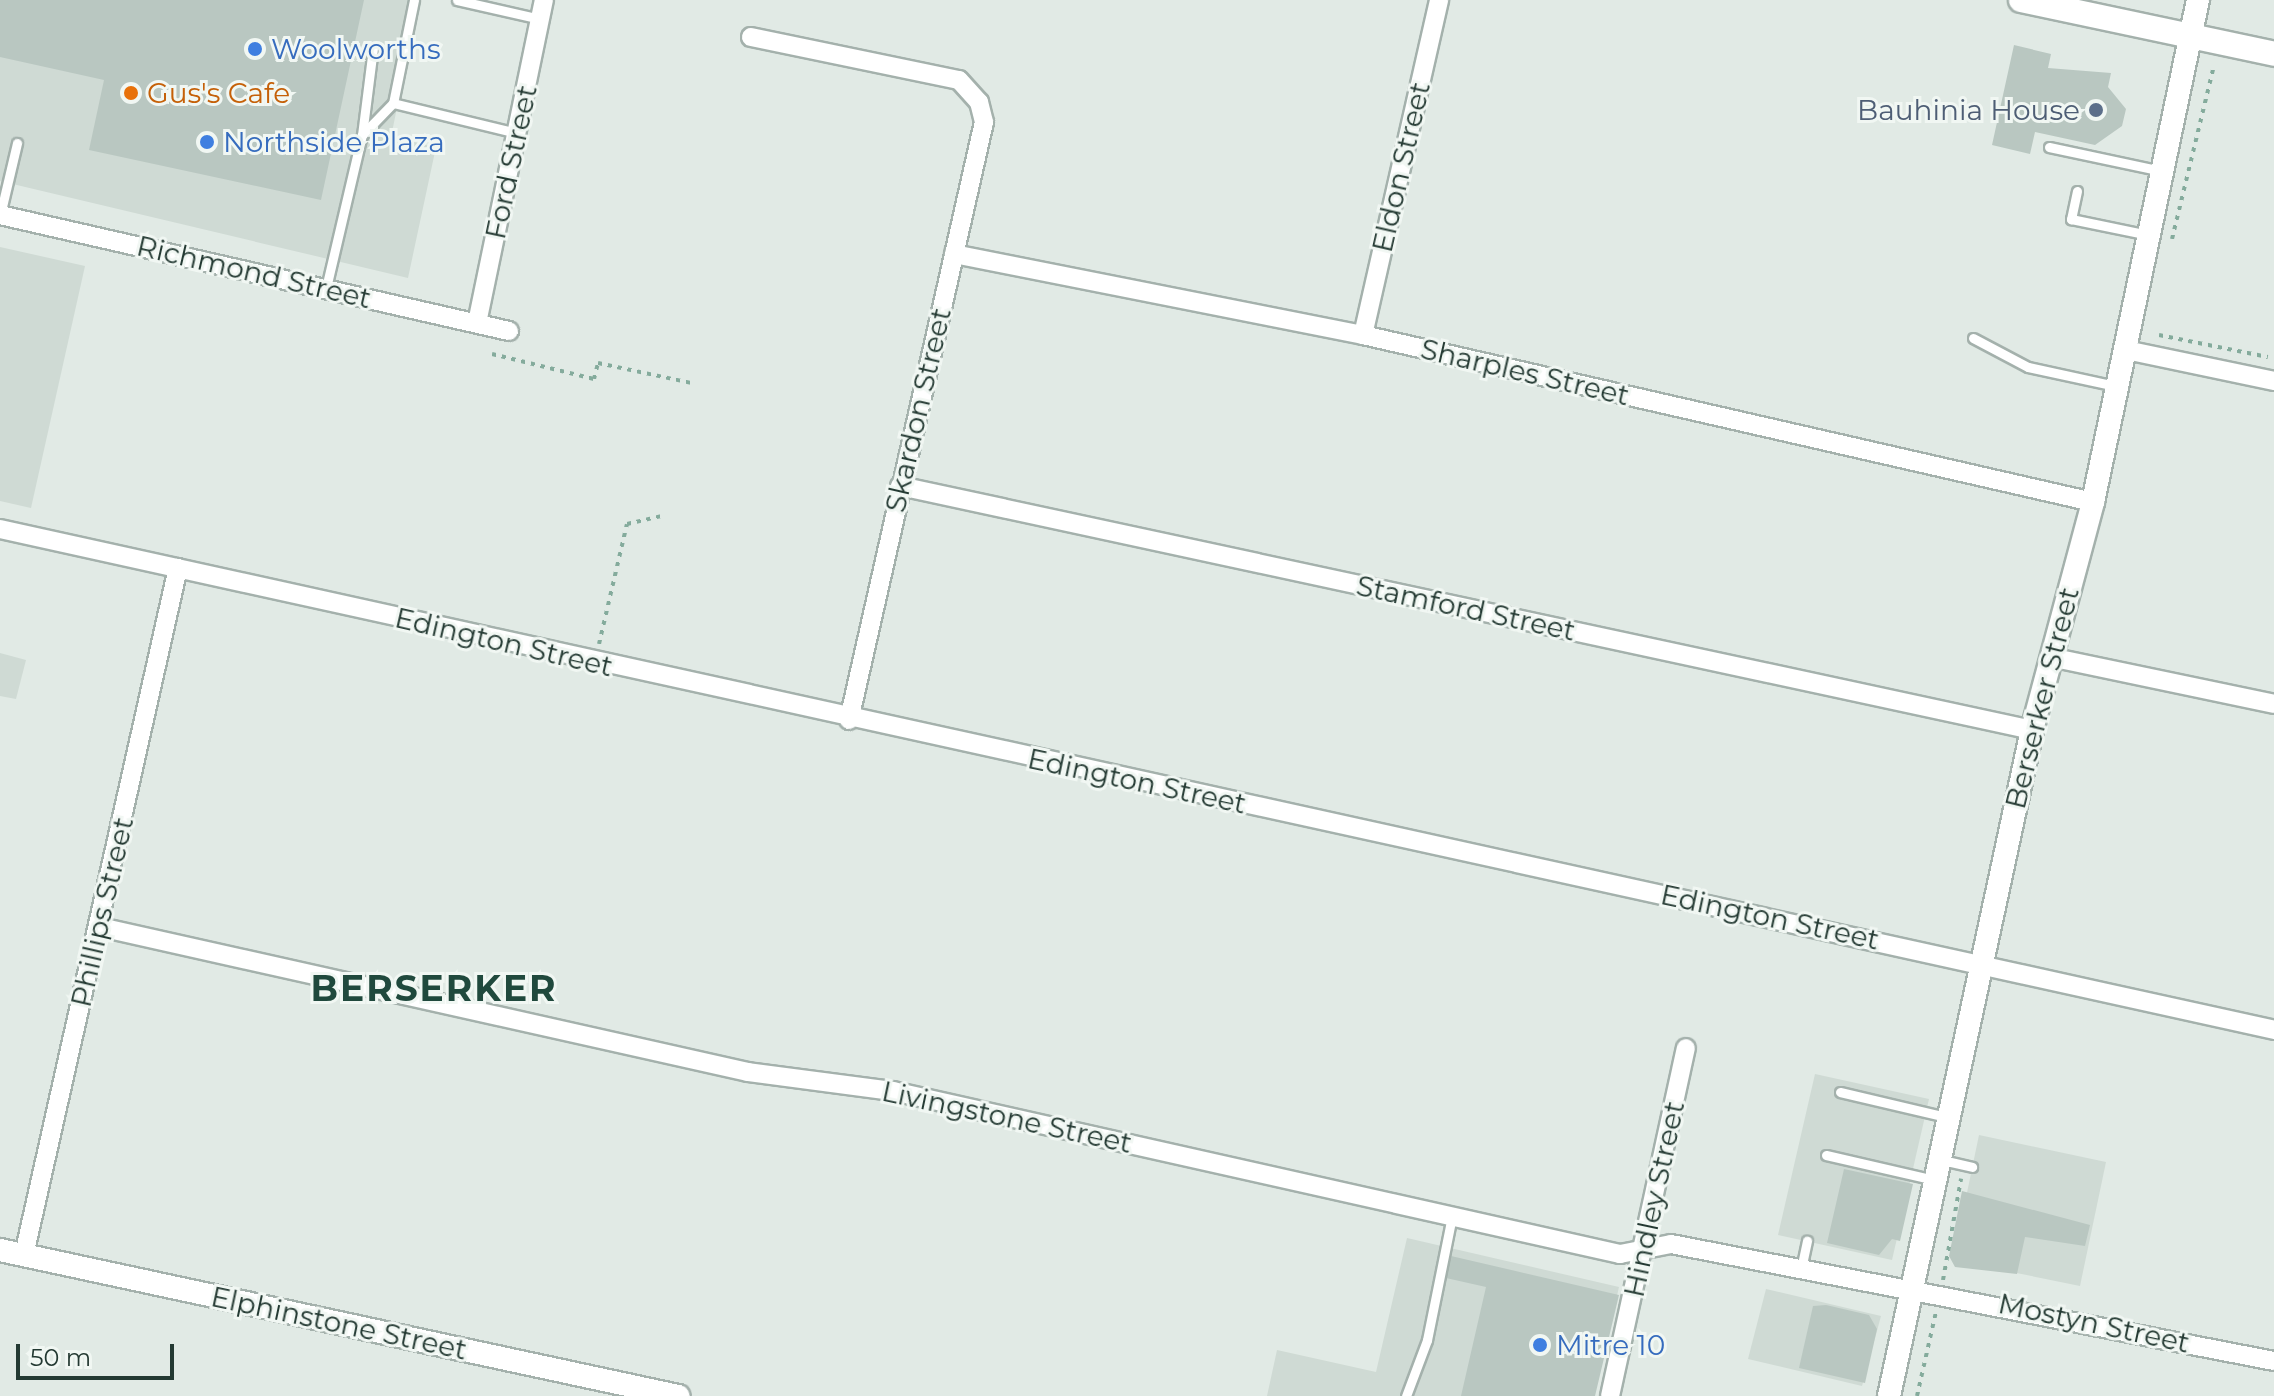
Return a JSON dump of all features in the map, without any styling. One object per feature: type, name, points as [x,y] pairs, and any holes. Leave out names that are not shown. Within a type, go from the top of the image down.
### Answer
[{"type":"main road","points":[[2021,0],[2274,54]]},
{"type":"street","name":"Ford Street","points":[[477,323],[544,0]]},
{"type":"street","name":"Eldon Street","points":[[1363,335],[1439,0]]},
{"type":"street","name":"Berserker Street","points":[[1889,1396],[1913,1290],[1954,1168],[1950,1118],[1979,963],[2032,730],[2093,502],[2119,386],[2135,352],[2149,235],[2198,0]]},
{"type":"street","name":"Skardon Street","points":[[751,37],[959,80],[979,102],[984,122],[849,720]]},
{"type":"street","name":"Richmond Street","points":[[0,215],[509,331]]},
{"type":"street","name":"Sharples Street","points":[[954,254],[1363,335],[2093,502]]},
{"type":"street","points":[[2135,352],[2274,381]]},
{"type":"street","name":"Stamford Street","points":[[900,486],[2032,730]]},
{"type":"street","name":"Edington Street","points":[[0,529],[849,720],[1979,963],[2274,1030]]},
{"type":"street","name":"Phillips Street","points":[[24,1255],[100,927],[178,568]]},
{"type":"street","points":[[2050,657],[2274,704]]},
{"type":"street","name":"Livingstone Street","points":[[100,927],[748,1072],[893,1091],[1620,1254],[1671,1244],[1800,1273],[1913,1290]]},
{"type":"street","name":"Hindley Street","points":[[1610,1396],[1686,1048]]},
{"type":"street","name":"Elphinstone Street","points":[[0,1250],[643,1392],[678,1396]]},
{"type":"street","name":"Mostyn Street","points":[[1913,1290],[1941,1292],[2274,1361]]},
{"type":"lane","points":[[362,135],[393,103],[414,0]]},
{"type":"lane","points":[[457,0],[540,19]]},
{"type":"lane","points":[[326,288],[362,135],[373,48]]},
{"type":"lane","points":[[393,103],[517,133]]},
{"type":"lane","points":[[0,215],[17,143]]},
{"type":"lane","points":[[2049,147],[2162,171]]},
{"type":"lane","points":[[2077,191],[2071,219],[2149,235]]},
{"type":"lane","points":[[1973,338],[2028,367],[2119,386]]},
{"type":"lane","points":[[1840,1092],[1950,1118]]},
{"type":"lane","points":[[1826,1155],[1954,1168]]},
{"type":"lane","points":[[1406,1396],[1427,1340],[1452,1216]]},
{"type":"lane","points":[[1800,1273],[1807,1241]]},
{"type":"path","points":[[2168,256],[2215,62]]},
{"type":"path","points":[[2135,352],[2149,333],[2268,357]]},
{"type":"path","points":[[492,354],[594,379],[598,363],[691,383]]},
{"type":"path","points":[[595,662],[627,524],[662,516]]},
{"type":"path","points":[[1917,1396],[1941,1292],[1954,1168]]},
{"type":"shaded area","name":"Northside Plaza","points":[[0,0],[419,0],[391,137],[436,147],[408,278],[0,181]]},
{"type":"shaded area","points":[[0,247],[85,266],[31,508],[0,501]]},
{"type":"shaded area","points":[[0,653],[26,660],[16,699],[0,696]]},
{"type":"shaded area","points":[[1815,1074],[1929,1099],[1892,1260],[1778,1235]]},
{"type":"shaded area","points":[[1979,1135],[2106,1162],[2080,1286],[1953,1260]]},
{"type":"shaded area","points":[[1407,1238],[1619,1287],[1594,1396],[1267,1396],[1277,1350],[1376,1372]]},
{"type":"shaded area","points":[[1766,1289],[1881,1316],[1862,1386],[1748,1359]]},
{"type":"building","points":[[0,0],[364,0],[321,200],[89,150],[104,80],[0,57]]},
{"type":"building","points":[[2014,45],[2051,54],[2048,68],[2111,73],[2108,87],[2126,109],[2122,126],[2095,145],[2035,132],[2030,154],[1992,145]]},
{"type":"building","points":[[1844,1169],[1913,1184],[1900,1241],[1892,1239],[1879,1255],[1827,1243]]},
{"type":"building","points":[[1962,1191],[2090,1225],[2085,1246],[2025,1237],[2017,1274],[1955,1267],[1949,1256]]},
{"type":"building","name":"Mitre 10","points":[[1451,1256],[1619,1295],[1595,1396],[1461,1396],[1486,1287],[1446,1278]]},
{"type":"building","points":[[1826,1305],[1869,1315],[1877,1329],[1865,1383],[1799,1368],[1813,1306]]},
{"type":"place","name":"Woolworths","points":[[255,49]]},
{"type":"place","name":"Gus's Cafe","points":[[131,93]]},
{"type":"place","name":"Bauhinia House","points":[[2096,110]]},
{"type":"place","name":"Northside Plaza","points":[[207,142]]},
{"type":"place","name":"Mitre 10","points":[[1540,1345]]},
{"type":"district","name":"BERSERKER","points":[[434,989]]}]
